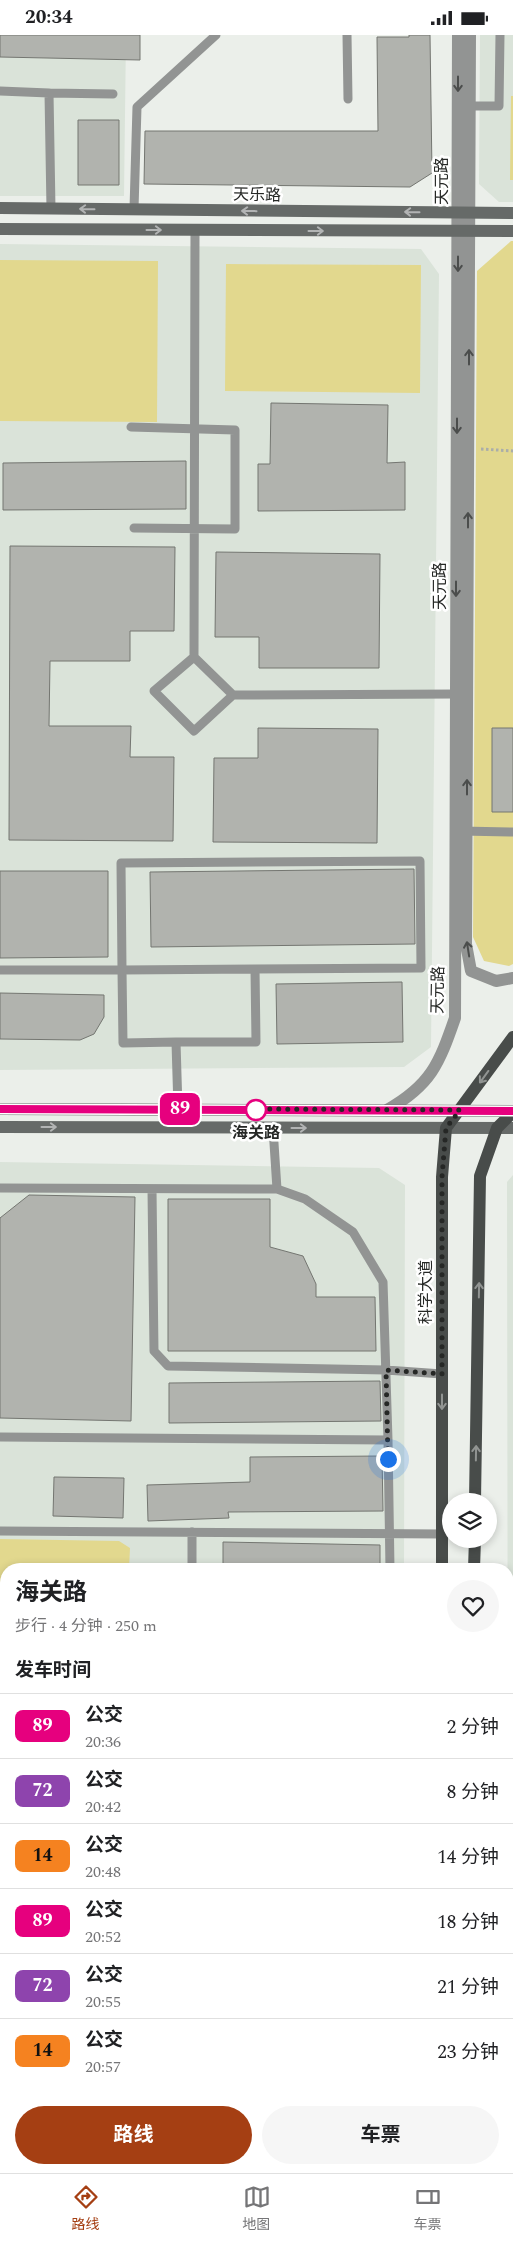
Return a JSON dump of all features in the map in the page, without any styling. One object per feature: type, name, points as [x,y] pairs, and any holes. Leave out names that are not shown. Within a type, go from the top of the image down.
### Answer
[{"type":"main road","points":[[446,1128],[513,1037]]},
{"type":"main road","points":[[475,1493],[480,1176],[497,1128],[513,1111]]},
{"type":"main road","name":"科学大道","points":[[442,1493],[442,1177],[446,1128]]},
{"type":"main road","name":"科学大道","points":[[442,1548],[442,1563]]},
{"type":"main road","points":[[474,1563],[475,1548]]},
{"type":"street","name":"天元路","points":[[458,35],[464,105],[464,231],[456,694],[466,944],[471,971],[496,981],[513,978]]},
{"type":"street","name":"天元路","points":[[464,105],[470,35]]},
{"type":"street","name":"天乐路","points":[[0,208],[513,213]]},
{"type":"street","points":[[0,229],[513,231]]},
{"type":"street","name":"天元路","points":[[387,1110],[410,1097],[423,1084],[443,1054],[455,1018],[469,449],[464,231]]},
{"type":"street","points":[[0,1109],[513,1111]]},
{"type":"street","points":[[0,1127],[513,1128]]},
{"type":"lane","points":[[134,209],[137,107],[216,35]]},
{"type":"lane","points":[[348,35],[348,99]]},
{"type":"lane","points":[[464,105],[499,106],[500,35]]},
{"type":"lane","points":[[0,91],[113,94]]},
{"type":"lane","points":[[49,93],[51,209]]},
{"type":"lane","points":[[195,230],[194,657],[233,695]]},
{"type":"lane","points":[[131,427],[235,430],[235,529],[134,528]]},
{"type":"lane","points":[[194,657],[154,691],[194,731],[233,695],[456,694]]},
{"type":"lane","points":[[461,831],[513,832]]},
{"type":"lane","points":[[0,970],[122,970],[255,969],[421,968],[420,861],[121,863],[122,970],[123,1043],[256,1042],[255,969]]},
{"type":"lane","points":[[176,1042],[178,1109]]},
{"type":"lane","points":[[274,1128],[277,1189]]},
{"type":"lane","points":[[0,1188],[277,1189],[305,1199],[353,1232],[383,1281],[390,1563]]},
{"type":"lane","points":[[152,1189],[154,1351],[168,1366],[386,1370],[442,1374]]},
{"type":"lane","points":[[0,1437],[388,1440]]},
{"type":"lane","points":[[0,1531],[442,1534]]},
{"type":"lane","points":[[192,1532],[192,1563]]},
{"type":"path","points":[[469,449],[513,451]]},
{"type":"shaded area","points":[[0,35],[126,35],[124,196],[0,196]]},
{"type":"shaded area","points":[[480,35],[513,35],[513,202],[499,202],[479,184]]},
{"type":"shaded area","points":[[511,96],[513,96],[513,180],[510,180]]},
{"type":"shaded area","points":[[513,241],[513,964],[509,966],[484,961],[473,937],[477,271]]},
{"type":"shaded area","points":[[0,244],[421,249],[439,274],[431,1047],[404,1067],[0,1070]]},
{"type":"shaded area","points":[[0,260],[158,261],[157,422],[0,421]]},
{"type":"shaded area","points":[[226,264],[421,265],[420,393],[225,391]]},
{"type":"shaded area","points":[[0,1162],[379,1168],[405,1185],[404,1563],[0,1563]]},
{"type":"shaded area","points":[[513,1175],[513,1563],[508,1563],[507,1182]]},
{"type":"shaded area","points":[[0,1539],[119,1541],[130,1548],[129,1563],[0,1563]]},
{"type":"building","points":[[0,35],[140,35],[140,60],[0,57]]},
{"type":"building","points":[[409,35],[430,35],[432,173],[410,187],[144,184],[145,131],[378,131],[377,37],[409,37]]},
{"type":"building","points":[[78,120],[119,120],[119,185],[78,185]]},
{"type":"building","points":[[271,403],[388,405],[387,463],[405,462],[405,510],[258,511],[258,464],[270,464]]},
{"type":"building","points":[[186,461],[186,509],[3,510],[3,463]]},
{"type":"building","points":[[10,546],[175,547],[174,631],[130,631],[130,661],[50,661],[49,726],[131,726],[130,757],[174,757],[173,841],[9,840]]},
{"type":"building","points":[[216,552],[380,554],[379,668],[259,668],[259,637],[215,637]]},
{"type":"building","points":[[258,728],[378,729],[377,843],[213,842],[214,758],[258,758]]},
{"type":"building","points":[[492,728],[513,728],[513,812],[492,812]]},
{"type":"building","points":[[414,869],[415,944],[151,947],[150,872]]},
{"type":"building","points":[[0,871],[108,871],[108,957],[0,958]]},
{"type":"building","points":[[402,982],[403,1042],[277,1044],[276,984]]},
{"type":"building","points":[[0,993],[104,995],[104,1017],[94,1034],[80,1040],[0,1039]]},
{"type":"building","points":[[29,1195],[135,1197],[131,1421],[0,1418],[0,1218]]},
{"type":"building","points":[[168,1199],[270,1199],[270,1247],[303,1256],[316,1284],[316,1297],[375,1297],[376,1351],[168,1351]]},
{"type":"building","points":[[380,1381],[381,1421],[169,1423],[169,1383]]},
{"type":"building","points":[[382,1456],[383,1511],[228,1512],[229,1518],[148,1521],[147,1485],[250,1482],[250,1457]]},
{"type":"building","points":[[54,1477],[124,1478],[123,1518],[53,1516]]},
{"type":"building","points":[[223,1542],[380,1545],[380,1563],[223,1563]]},
{"type":"bus line","name":"89","points":[[0,1109],[513,1111]]},
{"type":"place","name":"海关路","points":[[256,1110]]},
{"type":"route","points":[[256,1110],[254,1109],[460,1110],[446,1128],[442,1177],[442,1374],[386,1370],[388,1459]]}]
